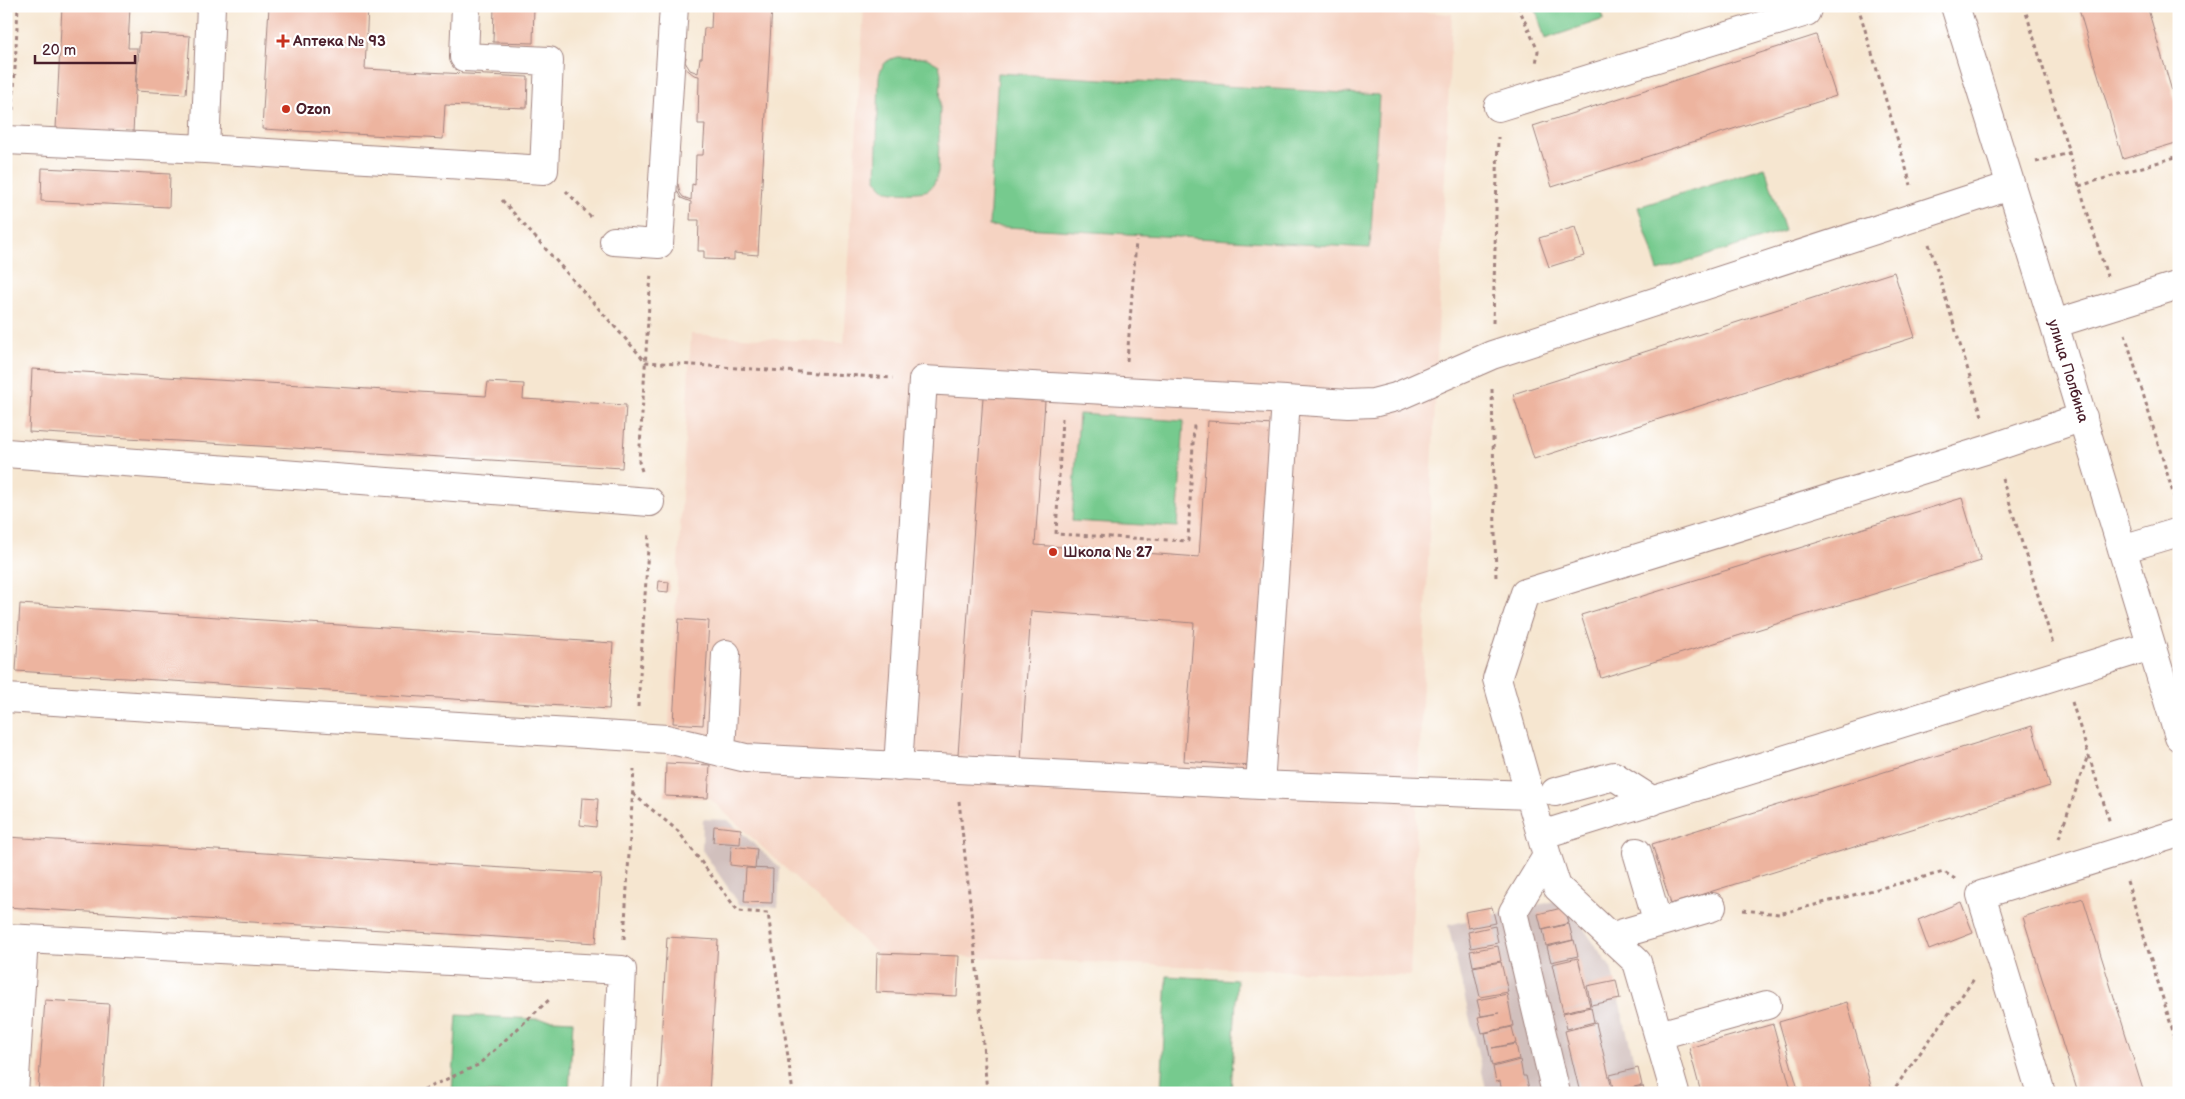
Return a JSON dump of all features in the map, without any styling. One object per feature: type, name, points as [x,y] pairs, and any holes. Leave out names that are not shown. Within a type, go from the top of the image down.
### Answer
[{"type":"street","points":[[205,149],[211,6]]},
{"type":"street","points":[[6,140],[205,149],[544,170],[550,61],[464,57],[466,6]]},
{"type":"street","points":[[614,241],[659,244],[674,6]]},
{"type":"street","points":[[1498,107],[1806,12],[1808,6]]},
{"type":"street","name":"улица Полбина","points":[[1955,6],[2083,418],[2179,737]]},
{"type":"street","points":[[898,767],[923,380],[1348,404],[1373,403],[1396,397],[1492,355],[2010,186]]},
{"type":"street","points":[[2054,324],[2179,285]]},
{"type":"street","points":[[1260,785],[1286,400]]},
{"type":"street","points":[[1675,1093],[1637,962],[1557,887],[1544,845],[1542,794],[1497,679],[1524,593],[2083,418]]},
{"type":"street","points":[[6,453],[650,502]]},
{"type":"street","points":[[2122,549],[2179,532]]},
{"type":"street","points":[[1556,1093],[1513,912],[1544,845],[1653,801],[2151,646]]},
{"type":"street","points":[[721,752],[726,654]]},
{"type":"street","points":[[6,698],[667,739],[746,758],[1260,785],[1542,794],[1614,776],[1653,801]]},
{"type":"street","points":[[2041,1093],[1981,895],[2179,834]]},
{"type":"street","points":[[1637,852],[1658,923]]},
{"type":"street","points":[[1610,937],[1712,907]]},
{"type":"street","points":[[14,1093],[15,939],[622,970],[616,1093]]},
{"type":"street","points":[[1658,1035],[1767,1005]]},
{"type":"path","points":[[1518,6],[1538,51],[1537,55]]},
{"type":"path","points":[[1858,6],[1920,214],[2179,1050]]},
{"type":"path","points":[[2024,6],[2179,511]]},
{"type":"path","points":[[1496,581],[1492,355],[1498,107]]},
{"type":"path","points":[[2079,186],[2179,156]]},
{"type":"path","points":[[472,166],[646,362],[923,380]]},
{"type":"path","points":[[544,170],[614,241]]},
{"type":"path","points":[[1125,391],[1136,241]]},
{"type":"path","points":[[622,970],[650,502],[639,462],[652,244]]},
{"type":"path","points":[[1064,388],[1056,534],[1188,541],[1196,395]]},
{"type":"path","points":[[2046,874],[2088,755]]},
{"type":"path","points":[[956,770],[976,957],[987,1093]]},
{"type":"path","points":[[632,794],[678,831],[738,911],[768,913],[793,1093]]},
{"type":"path","points":[[1712,907],[1779,914],[1944,872],[1981,895]]},
{"type":"path","points":[[416,1093],[478,1065],[584,968]]},
{"type":"path","points":[[1891,1093],[1979,972]]},
{"type":"shaded area","name":"Школа № 27","points":[[864,6],[1344,6],[1452,14],[1410,976],[877,953],[709,798],[665,796],[691,334],[844,343]]},
{"type":"shaded area","points":[[703,819],[728,820],[780,868],[778,907],[740,905],[702,850]]},
{"type":"shaded area","points":[[1563,899],[1611,968],[1642,1093],[1487,1093],[1448,925]]},
{"type":"green space","points":[[1535,6],[1599,6],[1604,19],[1545,39]]},
{"type":"green space","points":[[897,57],[927,58],[939,65],[941,74],[938,172],[936,180],[925,191],[888,191],[876,179],[879,76],[885,63]]},
{"type":"green space","points":[[998,73],[1379,95],[1370,248],[989,226]]},
{"type":"green space","points":[[1765,167],[1785,231],[1658,271],[1638,207]]},
{"type":"green space","points":[[1079,414],[1184,421],[1177,527],[1072,521]]},
{"type":"green space","points":[[1167,976],[1237,980],[1231,1093],[1161,1093]]},
{"type":"green space","points":[[457,1015],[573,1021],[569,1093],[452,1093]]},
{"type":"building","points":[[62,6],[130,6],[128,48],[137,48],[133,133],[56,129]]},
{"type":"building","points":[[269,6],[368,6],[365,69],[528,77],[527,108],[445,105],[443,139],[262,129]]},
{"type":"building","points":[[494,6],[534,6],[533,43],[493,42]]},
{"type":"building","points":[[712,6],[772,6],[758,255],[734,253],[734,260],[704,259],[704,251],[698,251],[699,220],[690,220],[691,202],[681,198],[676,189],[676,184],[678,184],[683,197],[691,200],[692,184],[695,185],[696,155],[703,155],[705,124],[698,124],[699,76],[694,75],[685,68],[683,57],[686,57],[685,62],[690,70],[698,73],[700,58],[702,58],[704,28],[711,28]]},
{"type":"building","points":[[2078,6],[2147,6],[2179,115],[2179,142],[2123,159]]},
{"type":"building","points":[[140,33],[190,36],[186,94],[136,91]]},
{"type":"building","points":[[1816,35],[1836,96],[1552,187],[1533,126]]},
{"type":"building","points":[[42,168],[170,174],[169,207],[41,201]]},
{"type":"building","points":[[1575,227],[1584,256],[1549,267],[1539,238]]},
{"type":"building","points":[[1894,272],[1915,337],[1534,459],[1513,394]]},
{"type":"building","points":[[32,369],[486,396],[488,382],[524,384],[523,399],[626,405],[622,468],[29,432]]},
{"type":"building","points":[[983,397],[1045,401],[1035,545],[1199,557],[1208,421],[1274,425],[1251,766],[1184,761],[1194,623],[1031,611],[1021,760],[958,755]]},
{"type":"building","points":[[1962,498],[1981,561],[1601,678],[1581,615]]},
{"type":"building","points":[[659,581],[669,582],[668,592],[658,591]]},
{"type":"building","points":[[20,604],[613,643],[609,709],[16,671]]},
{"type":"building","points":[[679,619],[709,621],[703,725],[673,723]]},
{"type":"building","points":[[2032,726],[2050,786],[1671,904],[1652,844]]},
{"type":"building","points":[[666,763],[710,765],[708,798],[665,796]]},
{"type":"building","points":[[582,798],[598,799],[596,827],[580,825]]},
{"type":"building","points":[[714,826],[741,829],[740,844],[713,842]]},
{"type":"building","points":[[7,837],[601,874],[596,943],[6,907]]},
{"type":"building","points":[[731,846],[757,849],[755,868],[730,865]]},
{"type":"building","points":[[746,868],[773,869],[772,903],[744,902]]},
{"type":"building","points":[[2083,898],[2144,1093],[2078,1093],[2038,966],[2023,917]]},
{"type":"building","points":[[1961,902],[1973,933],[1929,950],[1918,920]]},
{"type":"building","points":[[1492,907],[1496,923],[1468,928],[1465,912]]},
{"type":"building","points":[[1565,907],[1569,923],[1542,930],[1538,914]]},
{"type":"building","points":[[1569,924],[1573,940],[1546,946],[1543,930]]},
{"type":"building","points":[[1495,926],[1498,943],[1471,948],[1468,932]]},
{"type":"building","points":[[667,937],[718,940],[709,1093],[658,1093]]},
{"type":"building","points":[[1574,940],[1578,956],[1551,962],[1547,947]]},
{"type":"building","points":[[1498,946],[1501,961],[1473,966],[1470,951]]},
{"type":"building","points":[[877,953],[959,956],[957,996],[876,992]]},
{"type":"building","points":[[1578,958],[1590,1006],[1563,1012],[1552,964]]},
{"type":"building","points":[[1501,962],[1508,992],[1480,997],[1473,967]]},
{"type":"building","points":[[1616,980],[1620,999],[1591,1005],[1587,986]]},
{"type":"building","points":[[1507,994],[1513,1026],[1482,1033],[1478,1017],[1500,1013],[1481,1016],[1477,1000]]},
{"type":"building","points":[[45,1000],[109,1004],[103,1093],[38,1093]]},
{"type":"building","points":[[1847,1002],[1873,1093],[1799,1093],[1779,1022]]},
{"type":"building","points":[[1591,1007],[1594,1022],[1567,1029],[1563,1013]]},
{"type":"building","points":[[1596,1023],[1613,1093],[1580,1093],[1565,1031]]},
{"type":"building","points":[[1773,1024],[1792,1093],[1701,1093],[1689,1048]]},
{"type":"building","points":[[1512,1027],[1516,1043],[1492,1048],[1516,1044],[1519,1059],[1492,1066],[1485,1033]]},
{"type":"building","points":[[1520,1060],[1523,1076],[1526,1076],[1530,1093],[1502,1093],[1500,1081],[1496,1082],[1493,1067]]},
{"type":"building","points":[[1638,1068],[1642,1085],[1614,1092],[1610,1075]]},
{"type":"building","points":[[1643,1086],[1645,1093],[1618,1093],[1618,1092]]},
{"type":"place","name":"Аптека № 93","points":[[283,41]]},
{"type":"place","name":"Ozon","points":[[286,109]]},
{"type":"place","name":"Школа № 27","points":[[1053,552]]}]
